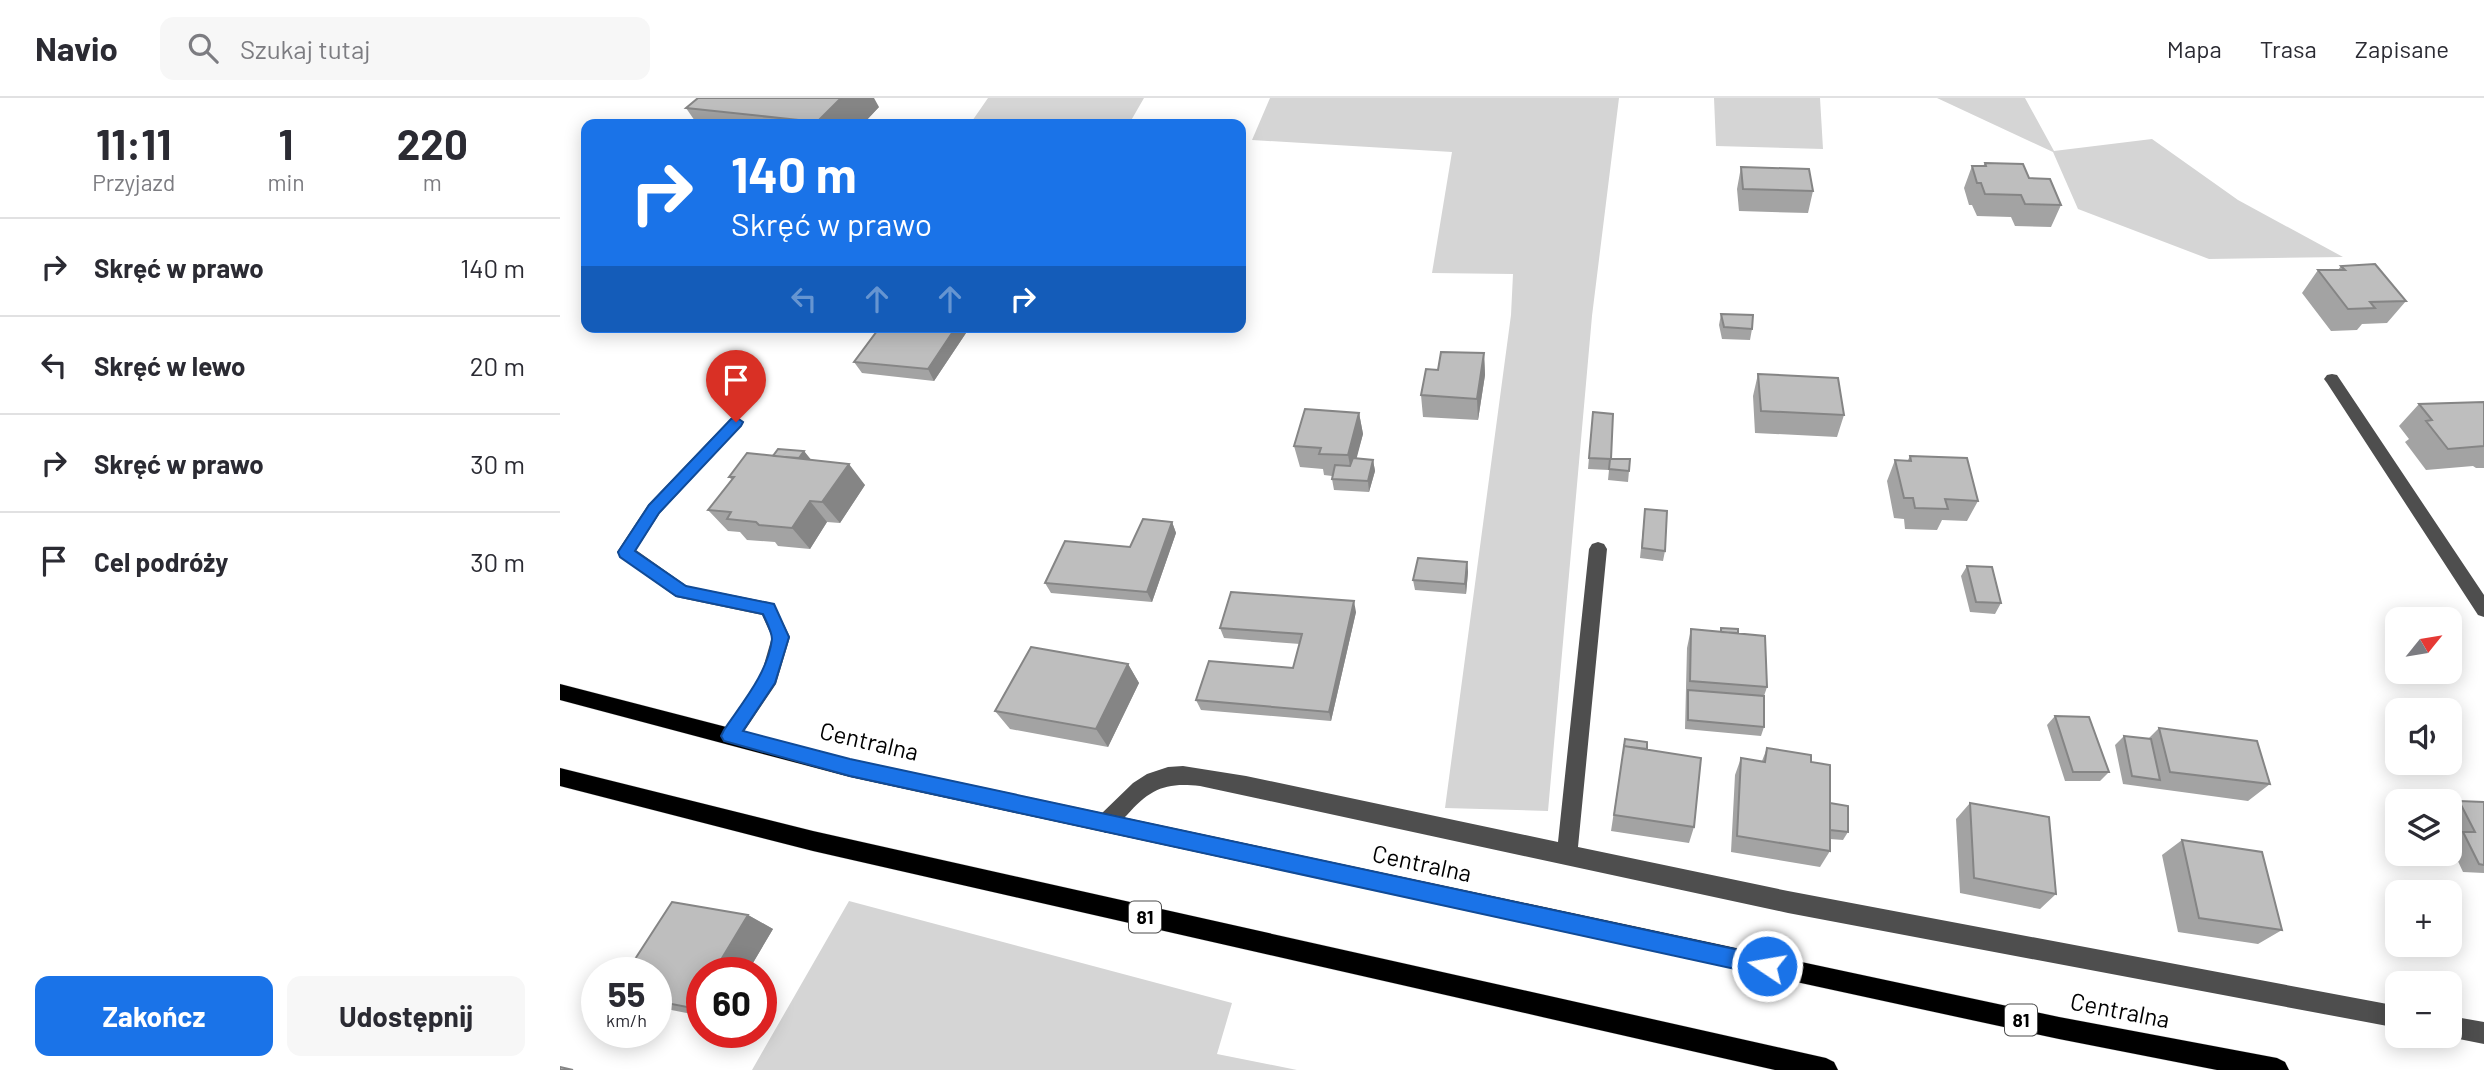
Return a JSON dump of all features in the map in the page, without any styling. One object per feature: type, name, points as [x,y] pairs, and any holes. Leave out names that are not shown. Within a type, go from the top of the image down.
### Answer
[{"type":"main road","name":"Centralna","points":[[560,692],[850,768],[1993,1014],[2277,1070]]},
{"type":"main road","name":"81","points":[[560,777],[813,841],[1826,1070]]},
{"type":"street","points":[[2332,379],[2484,610]]},
{"type":"street","points":[[730,736],[769,678],[781,637],[768,608],[682,592],[626,552],[654,509],[736,422]]},
{"type":"street","points":[[1567,855],[1598,549]]},
{"type":"street","points":[[1106,824],[1132,794],[1155,777],[1180,773],[1788,902],[2385,1015]]},
{"type":"street","points":[[2462,1029],[2484,1033]]},
{"type":"shaded area","points":[[988,98],[1144,98],[1132,119],[973,119]]},
{"type":"shaded area","points":[[1270,98],[1619,98],[1592,316],[1548,811],[1445,808],[1511,315],[1513,274],[1432,273],[1452,152],[1252,140]]},
{"type":"shaded area","points":[[1714,98],[1820,98],[1823,149],[1716,146]]},
{"type":"shaded area","points":[[1937,98],[2025,98],[2054,151],[2152,139],[2238,200],[2343,257],[2209,259],[2078,209],[2053,152]]},
{"type":"shaded area","points":[[849,901],[1232,1003],[1217,1054],[1297,1070],[752,1070],[765,1048],[777,1048],[777,1026]]},
{"type":"building","points":[[698,98],[841,98],[820,119],[789,119],[686,108]]},
{"type":"building","points":[[1985,163],[2023,164],[2029,178],[2050,179],[2061,205],[2025,204],[2021,195],[1985,194],[1981,183],[1977,183],[1972,166],[1986,166]]},
{"type":"building","points":[[1741,167],[1809,169],[1813,191],[1743,189]]},
{"type":"building","points":[[2375,264],[2406,301],[2370,302],[2375,308],[2348,309],[2318,270],[2345,270],[2341,266]]},
{"type":"building","points":[[1721,314],[1753,315],[1752,329],[1724,327]]},
{"type":"building","points":[[876,333],[952,333],[928,369],[854,362]]},
{"type":"building","points":[[1441,352],[1484,353],[1477,399],[1421,395],[1426,369],[1438,370]]},
{"type":"building","points":[[1758,374],[1838,378],[1844,415],[1761,411]]},
{"type":"building","points":[[2484,402],[2484,446],[2448,449],[2426,421],[2432,420],[2419,404]]},
{"type":"building","points":[[1305,409],[1359,413],[1348,455],[1319,454],[1321,448],[1294,446]]},
{"type":"building","points":[[1593,412],[1613,414],[1611,459],[1630,459],[1629,471],[1609,469],[1610,459],[1589,458]]},
{"type":"building","points":[[778,449],[804,451],[799,458],[773,456]]},
{"type":"building","points":[[747,453],[849,464],[822,502],[810,501],[792,528],[759,525],[756,522],[727,519],[731,512],[708,510],[734,477],[729,477]]},
{"type":"building","points":[[1910,456],[1967,458],[1978,501],[1945,499],[1948,509],[1915,508],[1913,498],[1904,498],[1895,460],[1911,461]]},
{"type":"building","points":[[1353,458],[1373,460],[1368,481],[1332,479],[1335,465],[1350,466]]},
{"type":"building","points":[[1645,509],[1667,511],[1665,551],[1642,548]]},
{"type":"building","points":[[1143,519],[1172,522],[1147,592],[1045,583],[1065,541],[1130,547]]},
{"type":"building","points":[[1418,558],[1467,562],[1465,584],[1413,580]]},
{"type":"building","points":[[1967,566],[1992,567],[2001,603],[1976,602]]},
{"type":"building","points":[[1231,592],[1354,601],[1329,712],[1196,700],[1209,661],[1293,668],[1302,634],[1220,628]]},
{"type":"building","points":[[1721,628],[1738,629],[1738,633],[1721,632]]},
{"type":"building","points":[[1691,629],[1765,636],[1767,687],[1690,681]]},
{"type":"building","points":[[1031,647],[1128,664],[1096,729],[995,711]]},
{"type":"building","points":[[1688,690],[1764,696],[1764,727],[1688,720]]},
{"type":"building","points":[[2055,716],[2089,717],[2109,772],[2073,772]]},
{"type":"building","points":[[2159,728],[2257,741],[2270,784],[2170,772]]},
{"type":"building","points":[[2124,736],[2151,739],[2160,780],[2132,776]]},
{"type":"building","points":[[1625,739],[1647,742],[1647,749],[1624,746]]},
{"type":"building","points":[[1624,746],[1701,758],[1694,827],[1614,815]]},
{"type":"building","points":[[1767,748],[1811,755],[1811,762],[1830,765],[1830,851],[1737,836],[1741,758],[1765,762]]},
{"type":"building","points":[[2462,801],[2484,802],[2484,865],[2479,864],[2463,832],[2475,832],[2462,807]]},
{"type":"building","points":[[1830,803],[1848,806],[1848,832],[1830,830]]},
{"type":"building","points":[[1970,803],[2049,817],[2056,894],[1974,878]]},
{"type":"building","points":[[2182,840],[2262,852],[2282,930],[2199,918]]},
{"type":"building","points":[[672,902],[748,915],[723,957],[686,957],[686,1007],[672,1004],[672,957],[636,957]]},
{"type":"route","points":[[736,422],[654,509],[626,552],[682,592],[768,608],[781,637],[769,678],[730,736],[850,768],[1767,966]]}]
